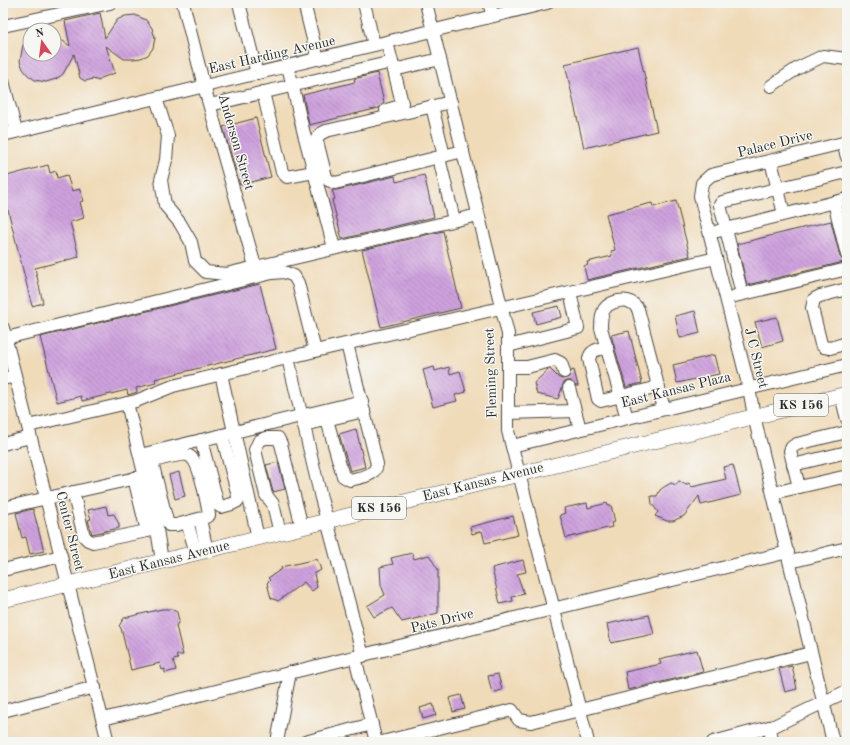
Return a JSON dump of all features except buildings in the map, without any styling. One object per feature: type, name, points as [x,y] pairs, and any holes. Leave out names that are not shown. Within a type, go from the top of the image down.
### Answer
[{"type":"main road","name":"East Kansas Avenue","points":[[3,600],[844,395]]},
{"type":"street","points":[[3,26],[110,3]]},
{"type":"street","name":"Anderson Street","points":[[183,3],[204,86],[255,266]]},
{"type":"street","points":[[239,3],[257,74]]},
{"type":"street","points":[[304,3],[318,59]]},
{"type":"street","points":[[364,3],[374,45]]},
{"type":"street","name":"Fleming Street","points":[[426,3],[508,334],[508,431],[588,742]]},
{"type":"street","points":[[489,3],[493,16]]},
{"type":"street","name":"East Harding Avenue","points":[[3,134],[547,3]]},
{"type":"street","points":[[303,130],[400,106],[402,99],[387,42]]},
{"type":"street","points":[[772,86],[798,68],[823,56],[847,59]]},
{"type":"street","points":[[210,105],[292,86],[393,66],[440,59]]},
{"type":"street","points":[[288,66],[334,248]]},
{"type":"street","points":[[3,81],[16,132]]},
{"type":"street","points":[[263,92],[282,172],[288,177],[314,172]]},
{"type":"street","points":[[156,98],[168,136],[166,160],[161,180],[165,205],[180,223],[192,242],[195,261],[206,272],[226,274],[478,215]]},
{"type":"street","points":[[450,102],[326,131],[320,134],[317,138],[317,142],[326,177],[328,180],[335,183],[463,151]]},
{"type":"street","points":[[432,106],[454,220]]},
{"type":"street","points":[[845,142],[847,157]]},
{"type":"street","name":"Palace Drive","points":[[711,175],[845,142]]},
{"type":"street","points":[[771,160],[784,214]]},
{"type":"street","points":[[742,294],[720,205],[722,202],[847,172]]},
{"type":"street","name":"J C Street","points":[[711,175],[702,182],[700,196],[749,388],[754,416],[833,742]]},
{"type":"street","points":[[709,233],[847,200]]},
{"type":"street","points":[[834,202],[847,255]]},
{"type":"street","points":[[3,444],[29,432],[136,400],[173,386],[501,307],[716,258]]},
{"type":"street","points":[[726,298],[844,269],[847,290],[820,296],[814,299],[812,308],[821,344],[824,347],[830,348],[847,343]]},
{"type":"street","points":[[4,333],[272,273],[284,272],[294,276],[298,284],[315,351]]},
{"type":"street","points":[[508,346],[578,328],[570,292]]},
{"type":"street","points":[[627,418],[622,396],[601,328],[603,310],[610,304],[620,301],[628,301],[638,309],[664,409]]},
{"type":"street","name":"Center Street","points":[[4,333],[108,742]]},
{"type":"street","points":[[327,420],[343,476],[350,480],[372,474],[376,469],[377,464],[347,344]]},
{"type":"street","points":[[607,346],[589,354],[598,399],[601,401],[659,387]]},
{"type":"street","points":[[288,358],[321,498],[328,521],[359,657],[376,742]]},
{"type":"street","points":[[508,367],[526,368],[555,360],[560,362],[564,372]]},
{"type":"street","name":"East Kansas Plaza","points":[[512,446],[847,365]]},
{"type":"street","points":[[220,374],[228,433],[238,476],[258,538]]},
{"type":"street","points":[[3,379],[15,376]]},
{"type":"street","points":[[569,388],[580,429]]},
{"type":"street","points":[[844,395],[847,419]]},
{"type":"street","points":[[127,402],[142,467],[152,530],[162,561]]},
{"type":"street","points":[[303,420],[327,420],[363,406]]},
{"type":"street","points":[[3,508],[73,492],[142,467],[201,440],[228,433],[303,420],[363,406]]},
{"type":"street","points":[[508,413],[575,411]]},
{"type":"street","points":[[799,487],[790,451],[792,447],[847,432]]},
{"type":"street","points":[[280,533],[273,504],[266,495],[255,457],[254,450],[259,441],[265,438],[278,438],[281,444],[302,527]]},
{"type":"street","points":[[201,440],[216,499],[218,505],[221,507],[238,501],[238,476]]},
{"type":"street","points":[[793,465],[847,452]]},
{"type":"street","points":[[187,455],[194,459],[198,467],[209,515],[200,519],[176,525],[169,525],[142,467],[187,455]]},
{"type":"street","points":[[773,493],[843,476],[847,481]]},
{"type":"street","points":[[73,492],[83,533],[88,540],[93,542],[152,530]]},
{"type":"street","points":[[200,519],[201,552]]},
{"type":"street","points":[[187,522],[201,552]]},
{"type":"street","name":"Pats Drive","points":[[103,719],[290,672],[359,657],[554,609],[789,557],[847,548]]},
{"type":"street","points":[[3,570],[61,556]]},
{"type":"street","points":[[382,742],[512,710],[519,720],[531,722],[812,653]]},
{"type":"street","points":[[277,742],[290,672]]},
{"type":"street","points":[[3,711],[94,687]]},
{"type":"street","points":[[713,742],[769,727],[847,691]]},
{"type":"street","points":[[305,742],[372,724]]},
{"type":"street","points":[[769,727],[773,742]]}]
